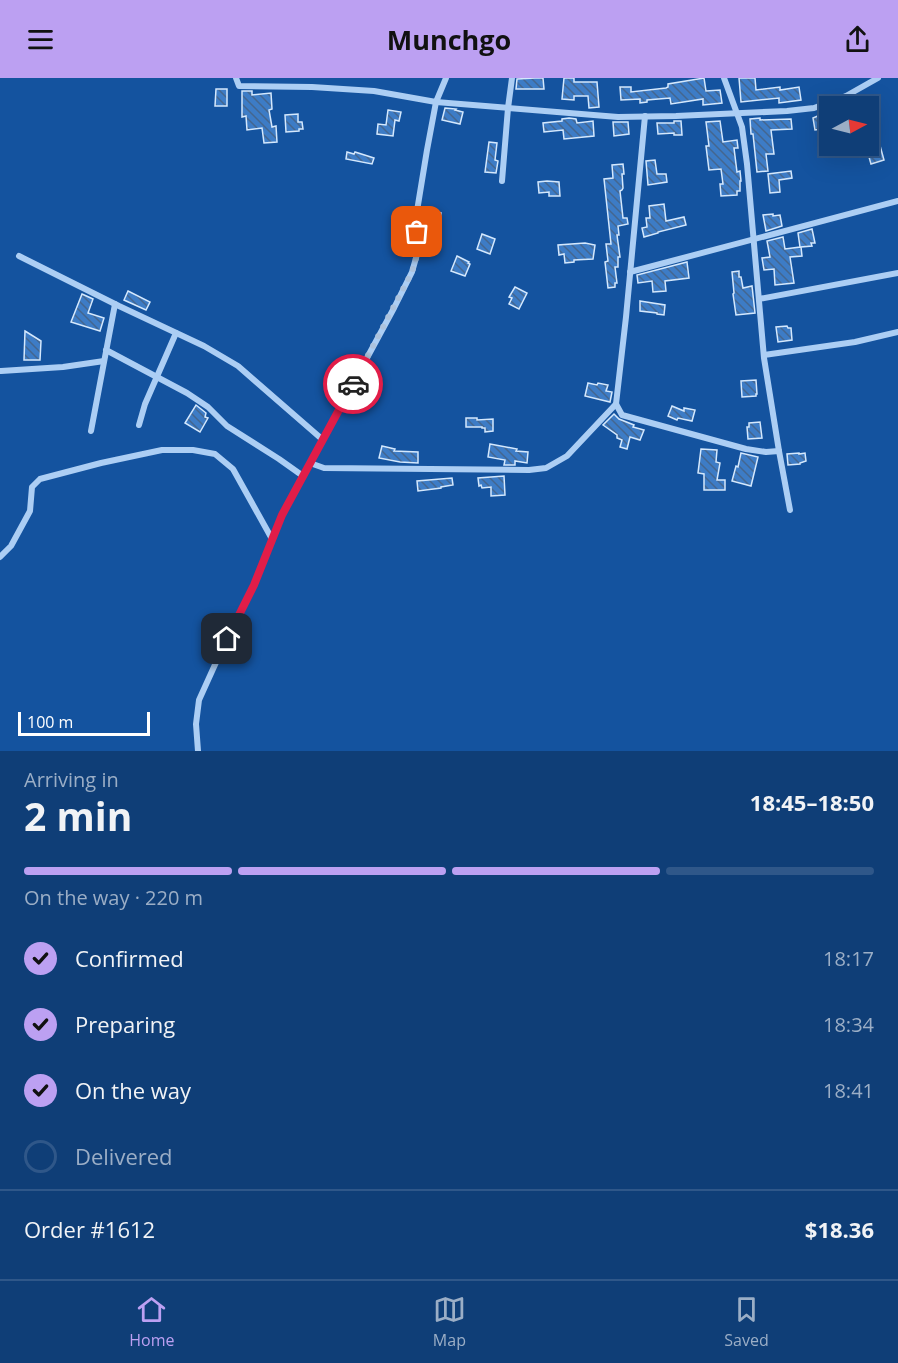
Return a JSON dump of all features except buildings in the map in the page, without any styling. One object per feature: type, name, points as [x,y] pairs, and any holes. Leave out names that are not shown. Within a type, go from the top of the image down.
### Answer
[{"type":"street","points":[[236,78],[239,86],[374,91],[436,102],[618,117],[814,108],[846,96],[878,78]]},
{"type":"street","points":[[198,751],[196,724],[200,700],[218,658],[254,585],[282,515],[412,272],[418,251],[417,217],[427,150],[436,102],[446,78]]},
{"type":"street","points":[[502,182],[512,78]]},
{"type":"street","points":[[724,78],[742,127],[764,355],[790,510]]},
{"type":"street","points":[[645,116],[616,404],[622,415],[746,449],[779,451]]},
{"type":"street","points":[[630,272],[898,201]]},
{"type":"street","points":[[19,256],[204,346],[238,366],[323,440]]},
{"type":"street","points":[[759,299],[898,273]]},
{"type":"street","points":[[91,432],[115,304]]},
{"type":"street","points":[[764,355],[855,342],[898,332]]},
{"type":"street","points":[[139,425],[145,404],[176,333]]},
{"type":"street","points":[[106,350],[157,376],[201,403],[227,426],[303,476]]},
{"type":"street","points":[[1,371],[63,367],[104,361]]},
{"type":"street","points":[[310,463],[324,468],[529,470],[546,468],[567,456],[616,404]]},
{"type":"street","points":[[0,556],[11,546],[30,511],[32,487],[40,479],[162,450],[193,450],[216,454],[233,469],[272,539]]},
{"type":"way so far","points":[[353,384],[412,272],[418,251],[417,232]]},
{"type":"route","points":[[227,639],[254,585],[282,515],[353,384]]}]
